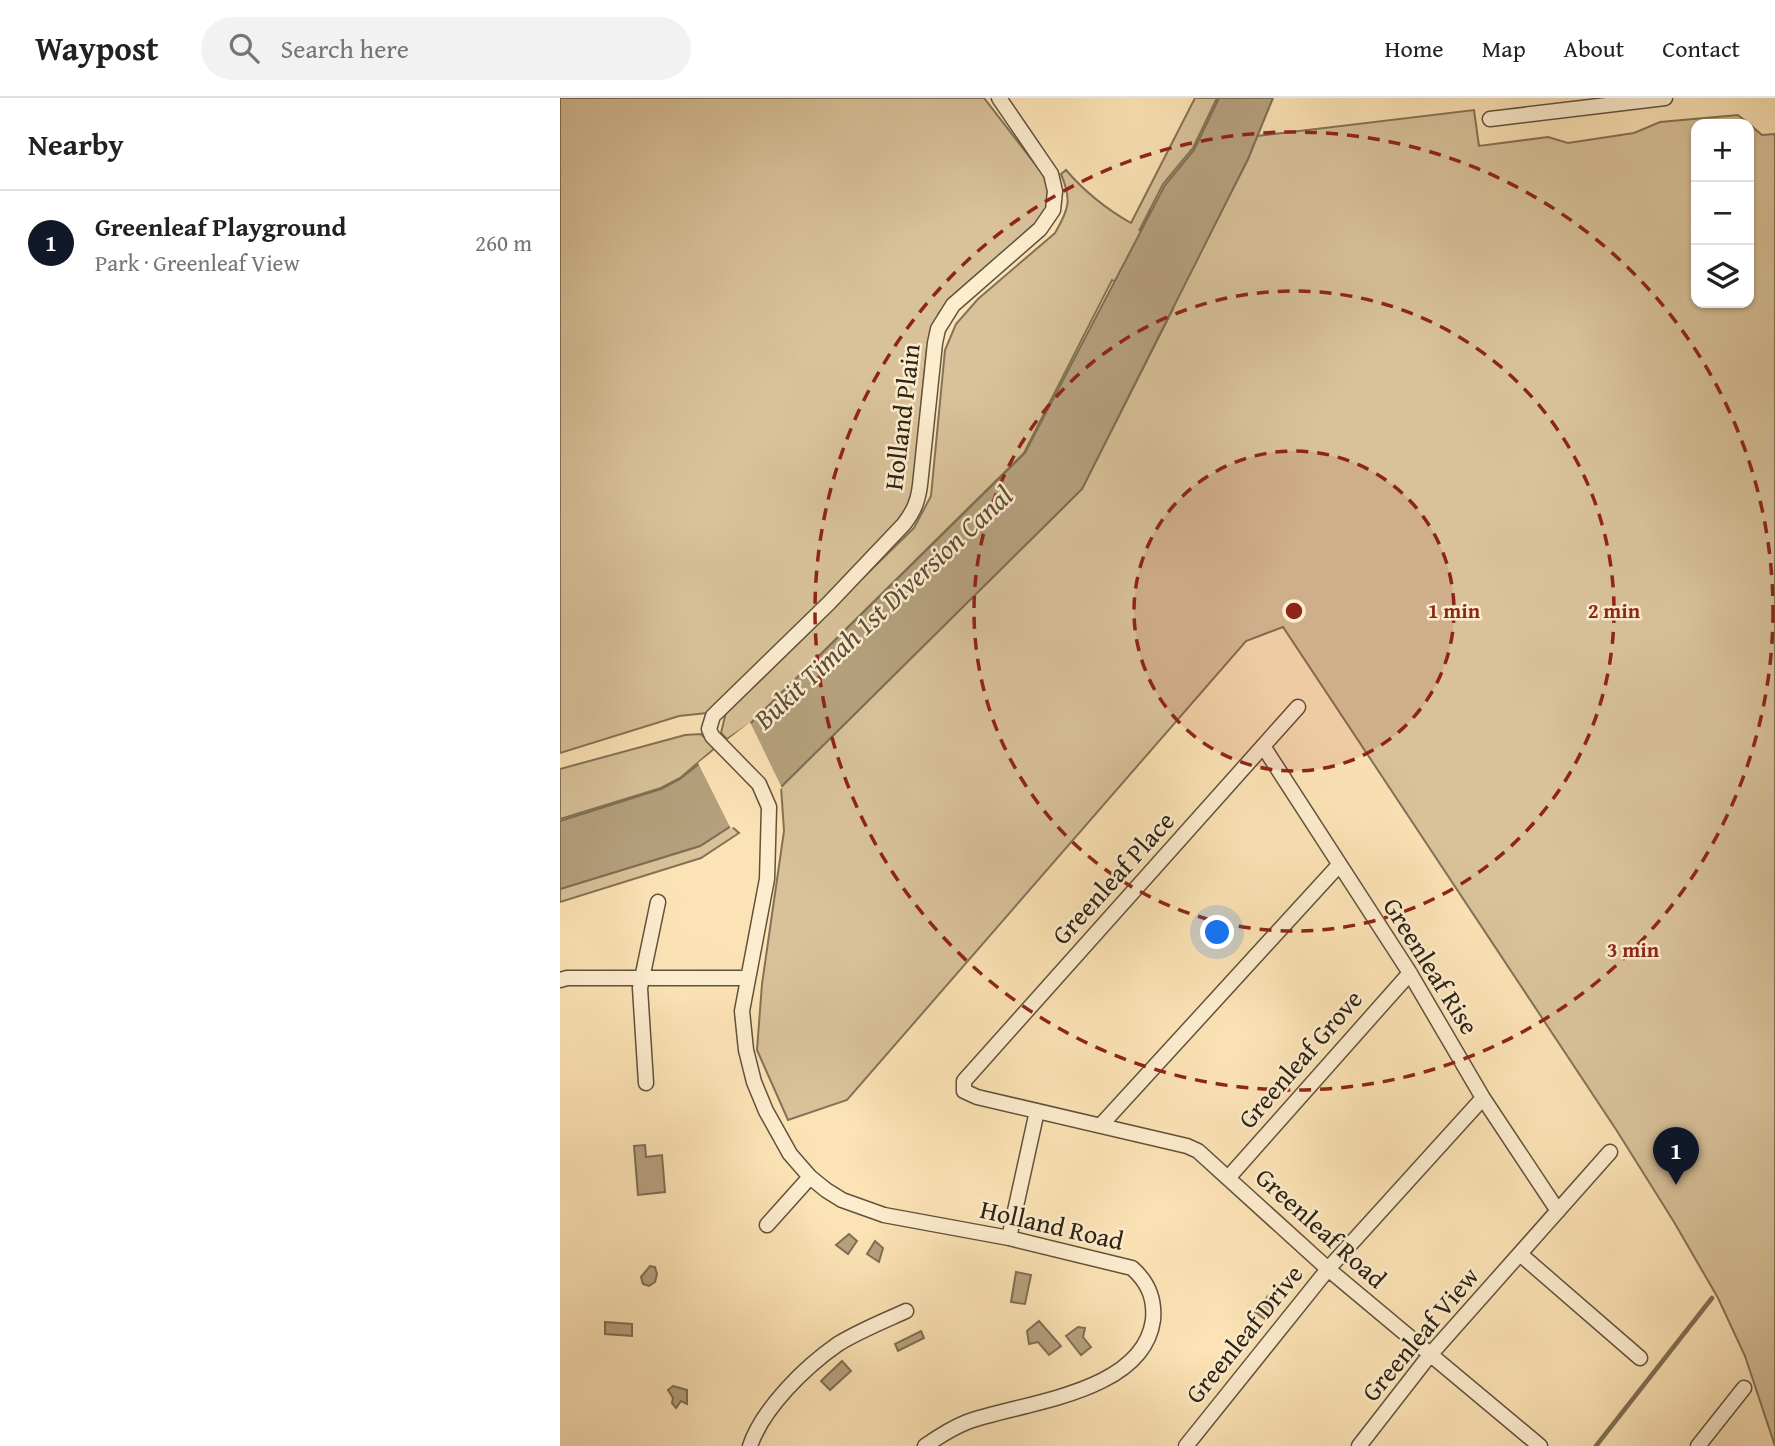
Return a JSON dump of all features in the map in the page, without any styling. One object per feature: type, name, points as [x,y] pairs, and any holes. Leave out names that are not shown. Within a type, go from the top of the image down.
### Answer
[{"type":"street","name":"Holland Plain","points":[[710,721],[829,603],[904,524],[918,503],[938,329],[953,305],[1040,229],[1053,210],[1055,191],[1051,174],[999,98]]},
{"type":"street","points":[[1490,119],[1665,98]]},
{"type":"street","name":"Greenleaf Place","points":[[964,1081],[1298,707]]},
{"type":"street","name":"Holland Road","points":[[710,721],[712,736],[759,784],[767,800],[770,835],[767,878],[742,1011],[746,1050],[754,1082],[782,1142],[810,1177],[842,1200],[884,1215],[1009,1238],[1132,1268],[1150,1290],[1153,1302],[1152,1327],[1139,1351],[1107,1379],[1047,1401],[967,1422],[925,1446]]},
{"type":"street","name":"Greenleaf Rise","points":[[1263,746],[1410,973],[1483,1098],[1558,1211]]},
{"type":"street","points":[[1101,1125],[1339,865]]},
{"type":"street","points":[[646,1083],[641,1016],[642,978],[658,902]]},
{"type":"street","name":"Greenleaf Grove","points":[[1228,1178],[1410,973]]},
{"type":"street","points":[[560,980],[747,978]]},
{"type":"street","name":"Greenleaf Road","points":[[964,1081],[964,1091],[969,1095],[1187,1146],[1198,1151],[1328,1269],[1540,1446]]},
{"type":"street","name":"Greenleaf Drive","points":[[1186,1446],[1328,1269],[1483,1098]]},
{"type":"street","points":[[1009,1238],[1037,1111]]},
{"type":"street","name":"Greenleaf View","points":[[1359,1446],[1429,1356],[1610,1152]]},
{"type":"street","points":[[767,1225],[810,1177]]},
{"type":"street","points":[[1520,1254],[1640,1358]]},
{"type":"street","points":[[750,1446],[765,1414],[806,1371],[837,1345],[906,1311]]},
{"type":"street","points":[[1698,1446],[1744,1388]]},
{"type":"shaded area","points":[[560,98],[984,98],[1049,182],[1049,209],[1035,225],[958,291],[939,313],[927,347],[913,491],[904,521],[707,713],[679,716],[560,753]]},
{"type":"shaded area","points":[[1195,98],[1217,98],[1193,148],[1163,184],[1139,231],[1162,195],[1216,221],[1257,136],[1474,110],[1479,146],[1548,137],[1568,143],[1634,133],[1660,122],[1691,119],[1691,308],[1754,308],[1754,128],[1762,135],[1775,134],[1775,1446],[1745,1356],[1718,1298],[1674,1222],[1617,1131],[1283,627],[1246,641],[847,1100],[788,1120],[757,1050],[762,984],[784,831],[781,787],[1082,489],[1173,309],[1112,280],[1024,453],[752,722],[727,739],[721,733],[726,712],[914,528],[931,496],[945,350],[956,324],[978,299],[1055,233],[1068,198],[1061,174],[1066,170],[1096,200],[1131,223]]},
{"type":"shaded area","points":[[1738,115],[1743,119],[1693,119]]},
{"type":"shaded area","points":[[701,734],[715,748],[680,778],[661,788],[560,819],[560,769],[685,735]]},
{"type":"shaded area","points":[[731,826],[739,833],[701,858],[560,902],[560,889],[700,846]]},
{"type":"water","name":"Bukit Timah 1st Diversion Canal","points":[[1219,98],[1273,98],[1248,159],[1082,489],[781,787],[731,826],[700,846],[560,889],[560,821],[661,789],[680,779],[752,722],[1025,453],[1165,185],[1194,150]]},
{"type":"water","points":[[645,1145],[646,1157],[662,1155],[665,1192],[638,1195],[634,1146]]},
{"type":"water","points":[[849,1234],[857,1241],[848,1254],[836,1245]]},
{"type":"water","points":[[875,1241],[883,1248],[879,1262],[867,1254]]},
{"type":"water","points":[[650,1266],[655,1267],[657,1274],[655,1282],[649,1286],[643,1284],[641,1277]]},
{"type":"water","points":[[1016,1272],[1031,1275],[1025,1304],[1011,1302]]},
{"type":"water","points":[[1268,1296],[1277,1304],[1265,1319],[1255,1312]]},
{"type":"water","points":[[1039,1321],[1061,1346],[1049,1355],[1038,1342],[1029,1344],[1027,1331]]},
{"type":"water","points":[[605,1322],[632,1324],[632,1336],[605,1334]]},
{"type":"water","points":[[1078,1327],[1085,1328],[1083,1337],[1091,1347],[1081,1355],[1066,1336]]},
{"type":"water","points":[[921,1331],[924,1338],[898,1351],[895,1344]]},
{"type":"water","points":[[842,1361],[851,1371],[830,1390],[821,1381]]},
{"type":"water","points":[[673,1386],[687,1390],[687,1404],[681,1401],[676,1408],[672,1403],[673,1398],[668,1390]]},
{"type":"pier","points":[[750,722],[782,788],[731,829],[698,763]]},
{"type":"waterway","points":[[1596,1446],[1712,1298]]},
{"type":"place","name":"Greenleaf Playground","points":[[1676,1185]]}]
